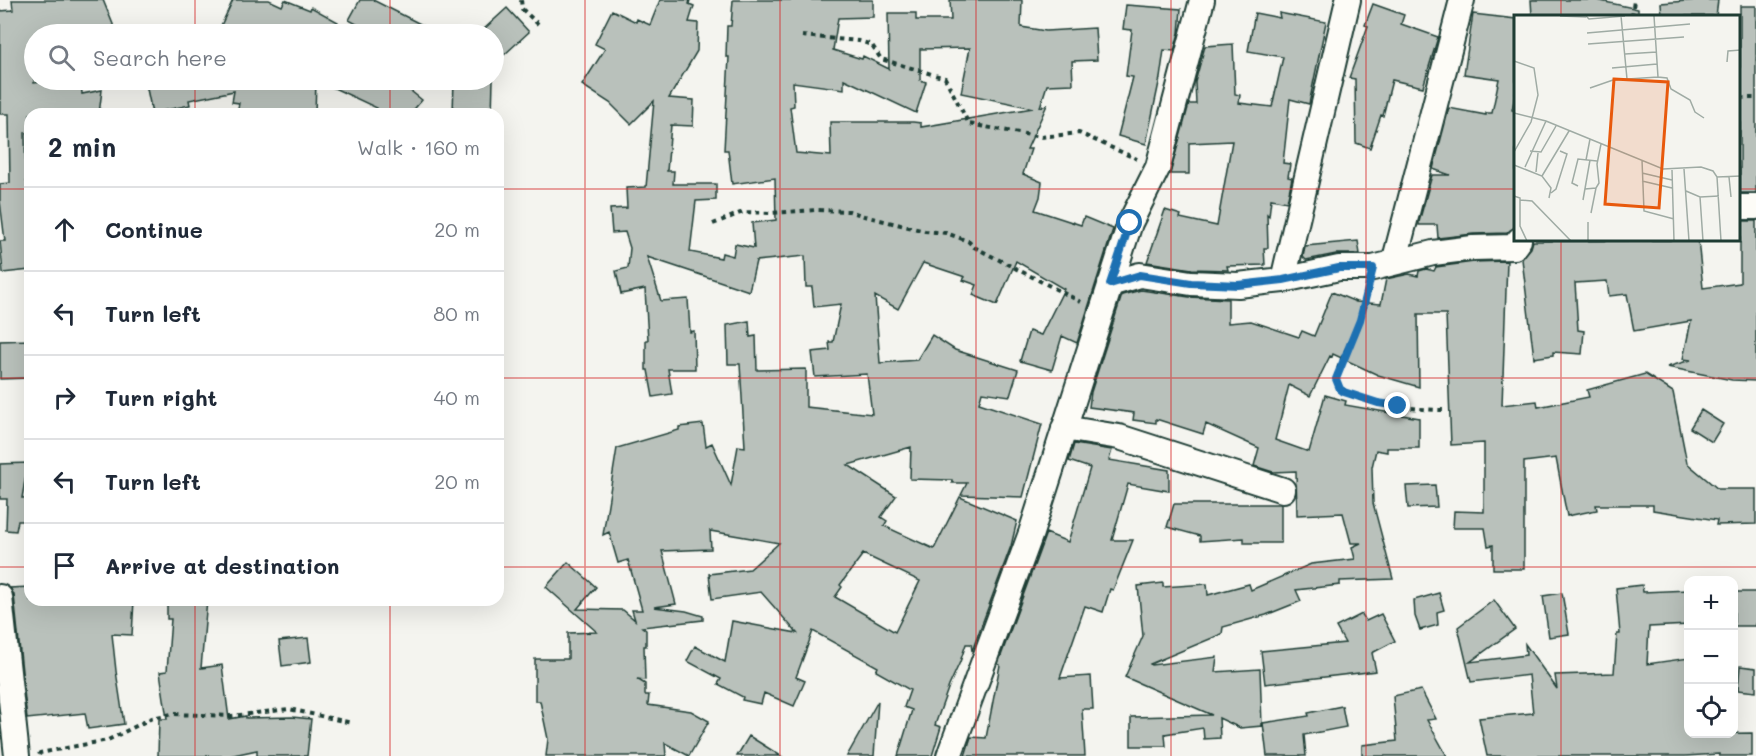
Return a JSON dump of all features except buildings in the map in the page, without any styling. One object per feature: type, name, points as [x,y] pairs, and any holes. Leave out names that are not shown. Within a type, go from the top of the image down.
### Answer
[{"type":"street","points":[[950,756],[1031,533],[1130,223],[1158,167],[1202,0]]},
{"type":"street","points":[[1283,280],[1348,0]]},
{"type":"street","points":[[1383,265],[1462,0]]},
{"type":"street","points":[[1110,284],[1140,275],[1191,283],[1238,285],[1283,280],[1339,268],[1383,265],[1433,253],[1473,248],[1514,247],[1518,242]]},
{"type":"street","points":[[1064,428],[1119,437],[1283,490]]},
{"type":"street","points":[[0,597],[17,756]]},
{"type":"path","points":[[521,0],[522,9],[538,24]]},
{"type":"path","points":[[1632,15],[1634,0]]},
{"type":"path","points":[[802,36],[859,41],[872,45],[881,59],[945,78],[969,124],[1041,137],[1079,133],[1158,167]]},
{"type":"path","points":[[713,224],[743,212],[849,211],[925,231],[946,233],[968,241],[974,247],[1084,303],[1100,314]]},
{"type":"path","points":[[1383,265],[1337,373],[1337,383],[1344,392],[1378,403],[1445,410]]},
{"type":"path","points":[[39,756],[40,753],[108,740],[152,718],[172,714],[232,716],[289,709],[352,723]]},
{"type":"route","points":[[1130,223],[1110,284],[1140,275],[1191,283],[1238,285],[1283,280],[1339,268],[1373,268],[1366,303],[1336,379],[1340,389],[1344,392],[1378,403],[1398,406]]}]
